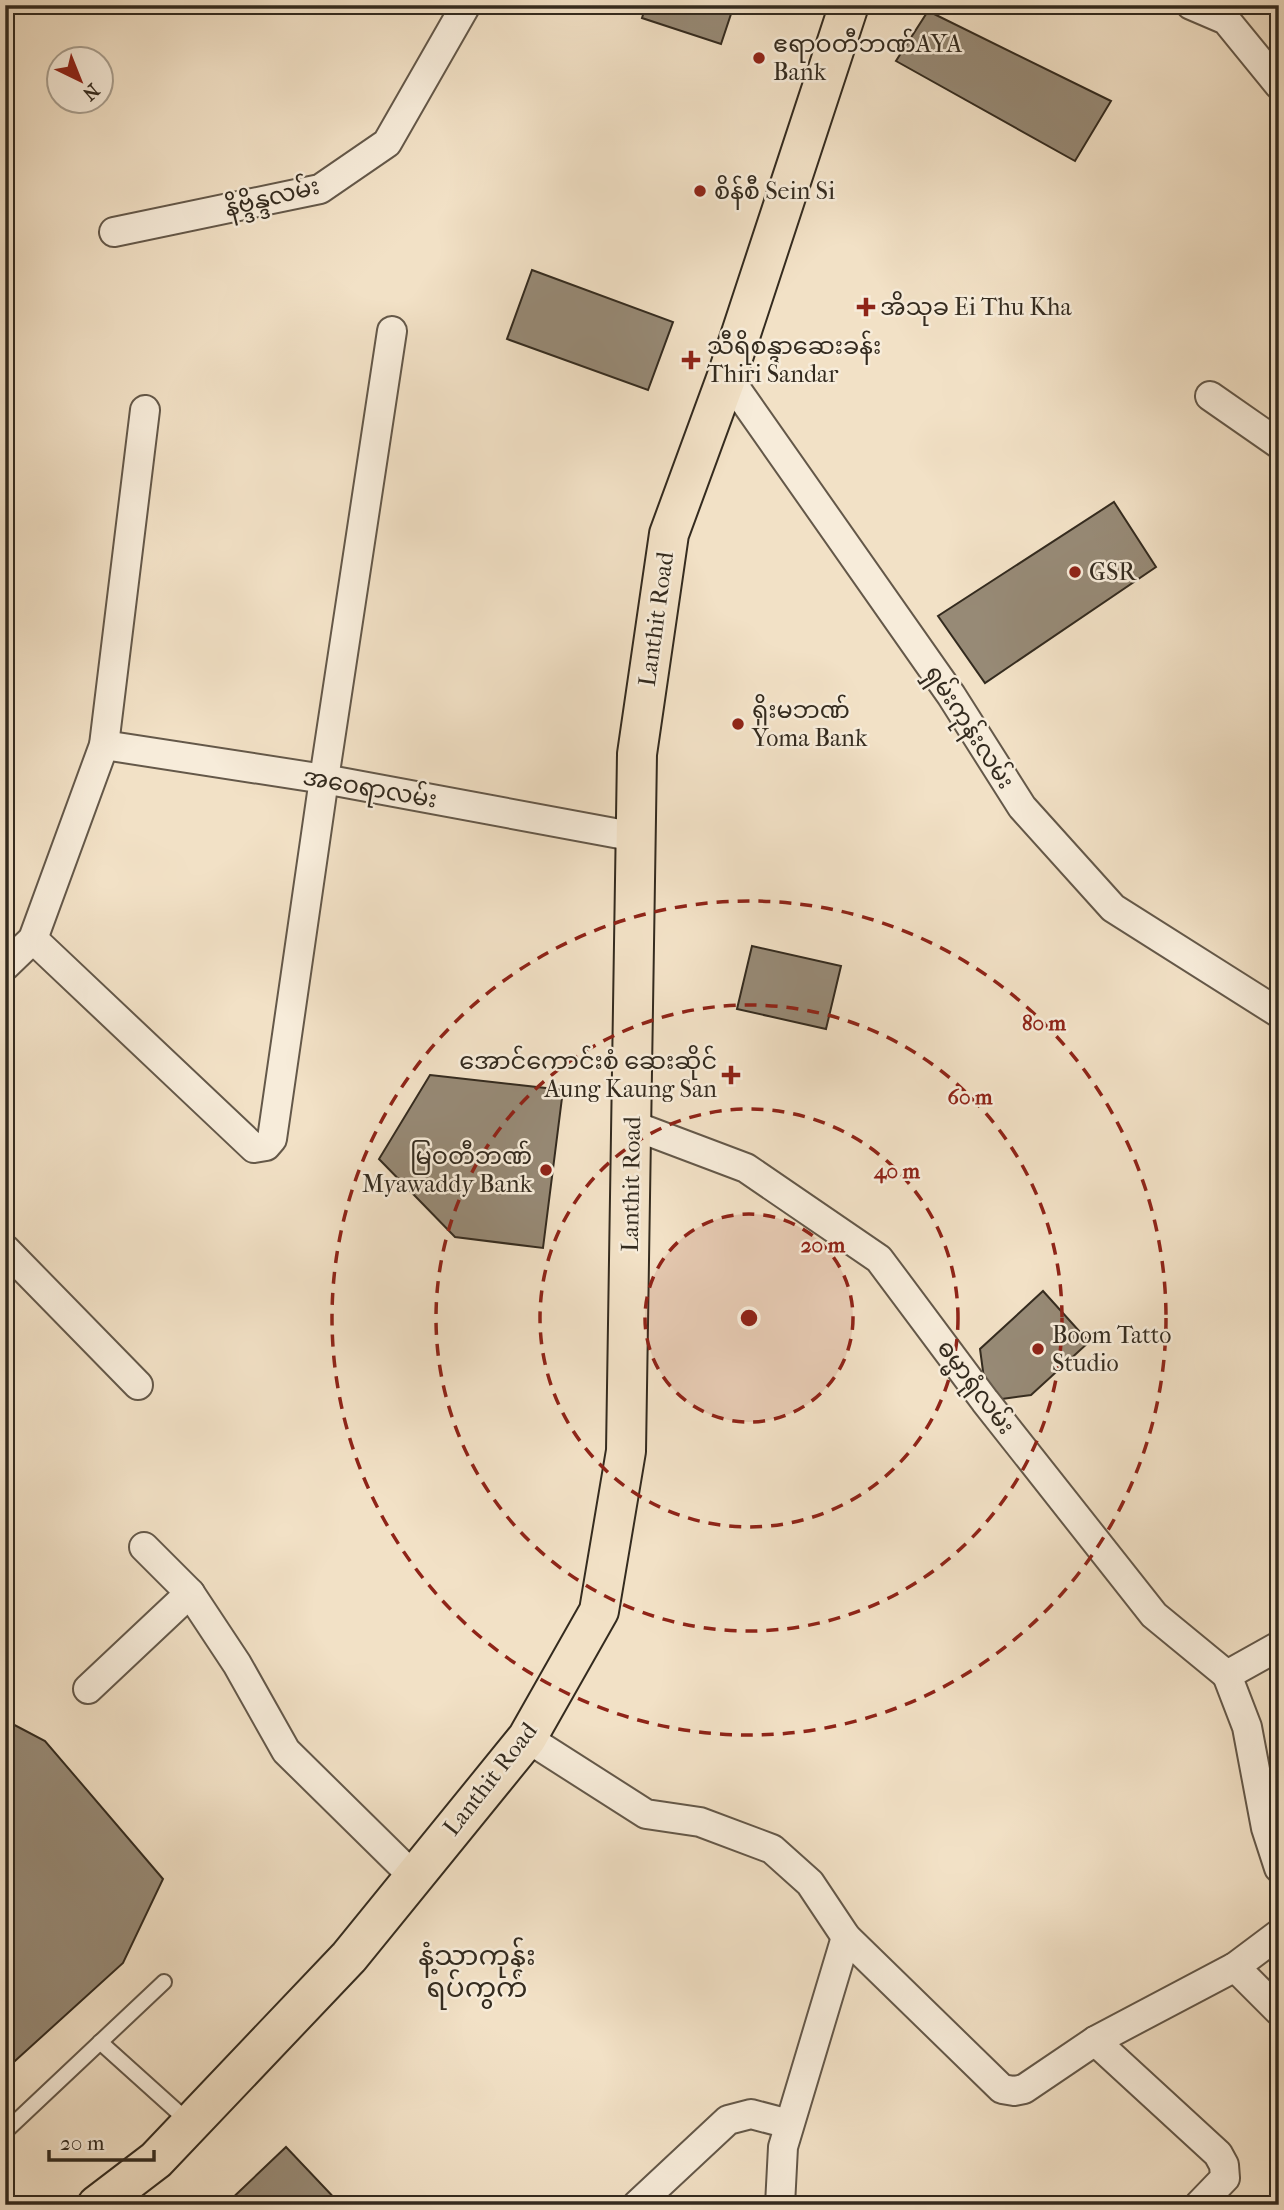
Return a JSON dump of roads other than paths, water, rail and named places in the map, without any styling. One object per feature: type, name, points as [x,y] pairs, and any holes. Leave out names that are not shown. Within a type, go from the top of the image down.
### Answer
[{"type":"main road","name":"Lanthit Road","points":[[97,2205],[156,2160],[349,1957],[527,1738],[599,1611],[626,1451],[636,754],[669,534],[727,376],[849,5]]},
{"type":"street","name":"နိဗ္ဒိန္ဒလမ်း","points":[[114,232],[320,190],[387,143],[466,5]]},
{"type":"street","points":[[1191,5],[1230,13],[1279,85]]},
{"type":"street","points":[[33,939],[254,1148],[266,1146],[272,1139],[392,331]]},
{"type":"street","name":"ရှမ်းကုန်းလမ်း","points":[[727,376],[951,695],[1022,807],[1113,908],[1279,1013]]},
{"type":"street","points":[[1210,396],[1279,443]]},
{"type":"street","points":[[5,966],[33,939],[104,745],[145,410]]},
{"type":"street","name":"အဝေရာလမ်း","points":[[104,745],[324,779],[636,837]]},
{"type":"street","name":"ဓမ္မာရုံလမ်း","points":[[632,1125],[747,1168],[879,1259],[985,1401],[1154,1615],[1227,1675]]},
{"type":"street","points":[[5,1249],[138,1385]]},
{"type":"street","points":[[144,1547],[190,1593],[237,1664],[285,1751],[414,1877]]},
{"type":"street","points":[[88,1689],[190,1593]]},
{"type":"street","points":[[1279,1646],[1227,1675],[1247,1727],[1266,1828],[1279,1868]]},
{"type":"street","points":[[527,1738],[646,1814],[700,1822],[772,1849],[810,1883],[846,1937],[1002,2090],[1024,2089],[1095,2041],[1235,1967],[1279,1934]]},
{"type":"street","points":[[780,2205],[783,2147],[846,1937]]},
{"type":"street","points":[[1235,1967],[1279,2011]]},
{"type":"street","points":[[1095,2041],[1218,2154],[1223,2165],[1224,2178],[1199,2205]]},
{"type":"street","points":[[637,2205],[728,2120],[751,2114],[789,2124]]},
{"type":"lane","points":[[8,2129],[164,1982]]},
{"type":"lane","points":[[100,2042],[190,2124]]},
{"type":"place","name":"ဧရာဝတီဘဏ်AYA Bank","points":[[759,58]]},
{"type":"place","name":"စိန်စီ Sein Si","points":[[700,191]]},
{"type":"place","name":"အိသုခ Ei Thu Kha","points":[[866,307]]},
{"type":"place","name":"သီရိစန္ဒာဆေးခန်း Thiri Sandar","points":[[691,360]]},
{"type":"place","name":"GSR","points":[[1075,572]]},
{"type":"place","name":"ရိုးမဘဏ် Yoma Bank","points":[[738,724]]},
{"type":"place","name":"အောင်ကောင်းစံ ဆေးဆိုင် Aung Kaung San","points":[[731,1075]]},
{"type":"place","name":"မြဝတီဘဏ် Myawaddy Bank","points":[[546,1170]]},
{"type":"place","name":"Boom Tatto Studio","points":[[1038,1349]]},
{"type":"district","name":"နံ့သာကုန်း ရပ်ကွက်","points":[[477,1971]]}]
